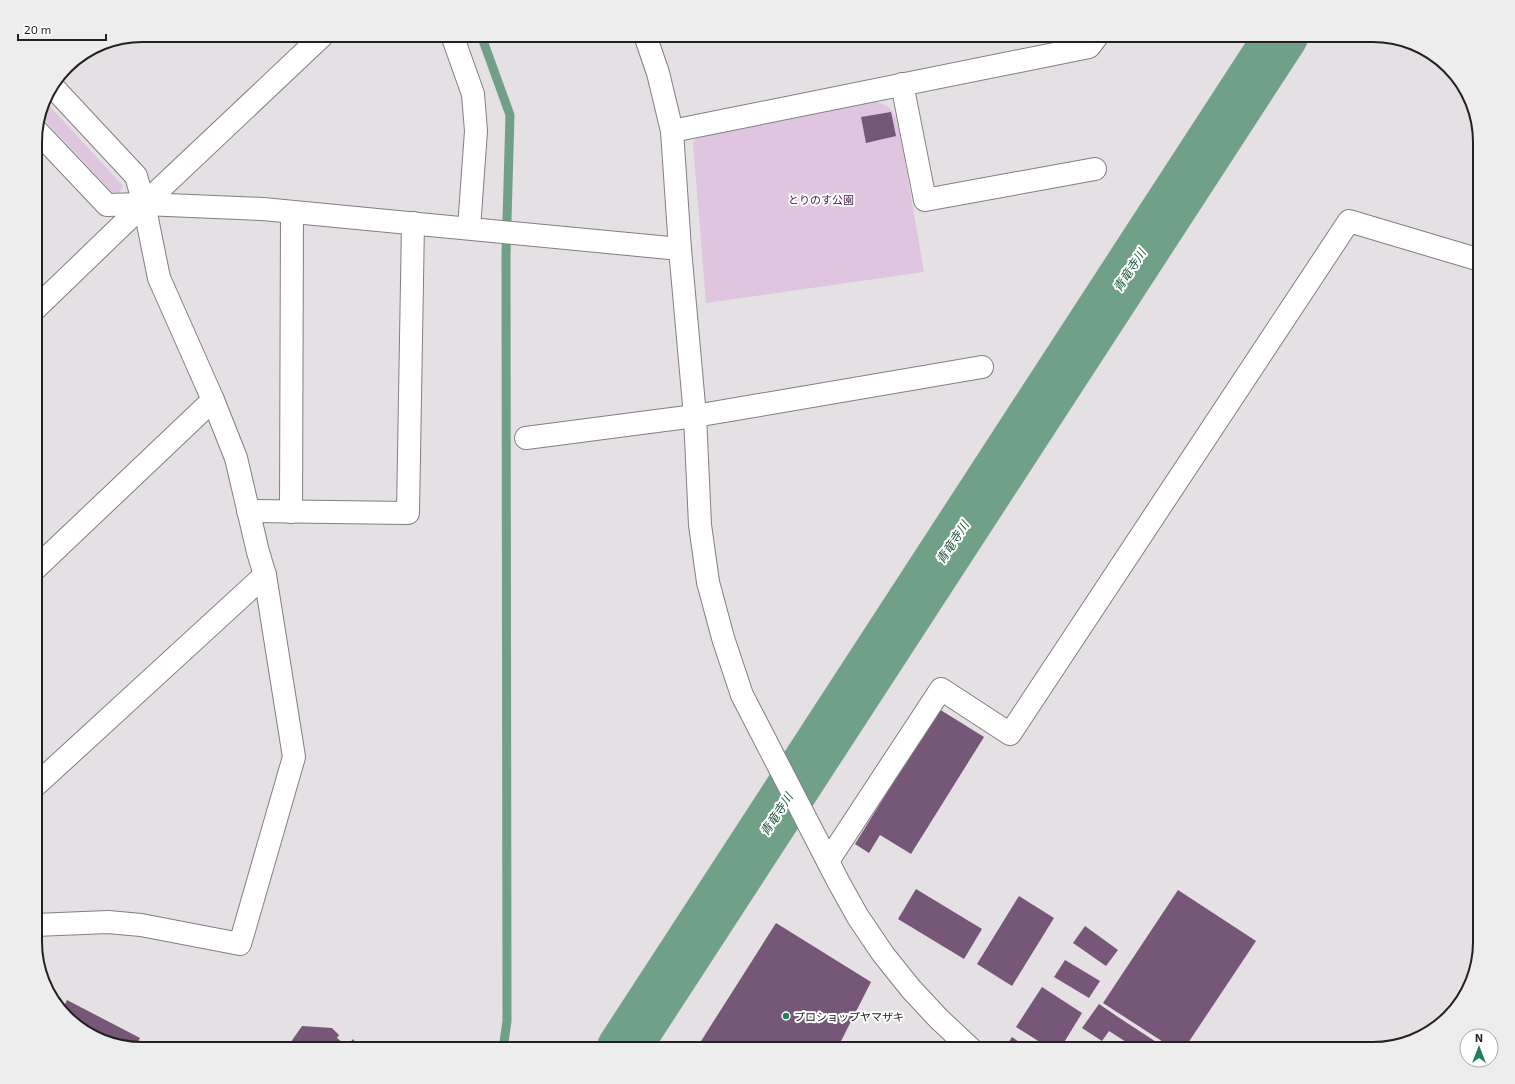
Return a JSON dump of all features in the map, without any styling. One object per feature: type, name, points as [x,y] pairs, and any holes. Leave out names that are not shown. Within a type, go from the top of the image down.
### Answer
[{"type":"street","points":[[42,302],[315,42]]},
{"type":"street","points":[[454,42],[473,94],[476,131],[468,228]]},
{"type":"street","points":[[647,42],[658,73],[672,131],[680,250],[695,416],[700,525],[708,582],[723,638],[742,695],[858,917],[883,954],[911,989],[939,1019],[964,1042]]},
{"type":"street","points":[[672,131],[1089,47],[1093,42]]},
{"type":"street","points":[[902,84],[925,200],[1095,169]]},
{"type":"street","points":[[42,925],[108,922],[141,925],[240,944],[294,757],[265,575],[236,458],[213,400],[159,278],[144,204],[136,176],[56,90]]},
{"type":"street","points":[[42,136],[107,205],[144,204],[263,209],[680,250]]},
{"type":"street","points":[[291,512],[292,212]]},
{"type":"street","points":[[828,861],[941,689],[1010,734],[1349,221],[1473,258]]},
{"type":"street","points":[[248,511],[408,513],[413,223]]},
{"type":"street","points":[[526,438],[695,416],[982,367]]},
{"type":"street","points":[[42,562],[213,400]]},
{"type":"street","points":[[42,780],[265,575]]},
{"type":"green space","name":"とりのす公園","points":[[872,101],[891,109],[899,128],[924,272],[706,303],[693,143],[701,132]]},
{"type":"green space","points":[[49,105],[123,186],[119,193],[114,194],[44,120]]},
{"type":"building","points":[[891,112],[896,136],[866,143],[861,117]]},
{"type":"building","points":[[939,709],[984,737],[911,854],[880,835],[869,853],[855,844]]},
{"type":"building","points":[[916,889],[982,929],[964,959],[898,919]]},
{"type":"building","points":[[1178,890],[1256,941],[1189,1042],[1163,1042],[1103,1003]]},
{"type":"building","points":[[1019,896],[1054,918],[1012,986],[977,964]]},
{"type":"building","name":"プロショップヤマザキ","points":[[776,923],[871,982],[841,1042],[700,1042]]},
{"type":"building","points":[[1085,926],[1118,950],[1106,966],[1073,943]]},
{"type":"building","points":[[1065,960],[1100,981],[1089,998],[1054,977]]},
{"type":"building","points":[[1042,987],[1082,1013],[1064,1042],[1040,1042],[1016,1027]]},
{"type":"building","points":[[67,1000],[140,1038],[138,1042],[122,1040],[98,1032],[76,1017],[65,1005]]},
{"type":"building","points":[[1099,1004],[1156,1042],[1126,1042],[1109,1031],[1102,1041],[1082,1028]]},
{"type":"building","points":[[302,1026],[332,1028],[339,1035],[337,1038],[342,1042],[291,1042]]},
{"type":"building","points":[[1012,1037],[1019,1042],[1009,1042]]},
{"type":"waterway","points":[[484,42],[510,115],[506,255],[507,1021],[504,1042]]},
{"type":"waterway","name":"青竜寺川","points":[[628,1042],[1277,42]]},
{"type":"place","name":"プロショップヤマザキ","points":[[786,1016]]}]
